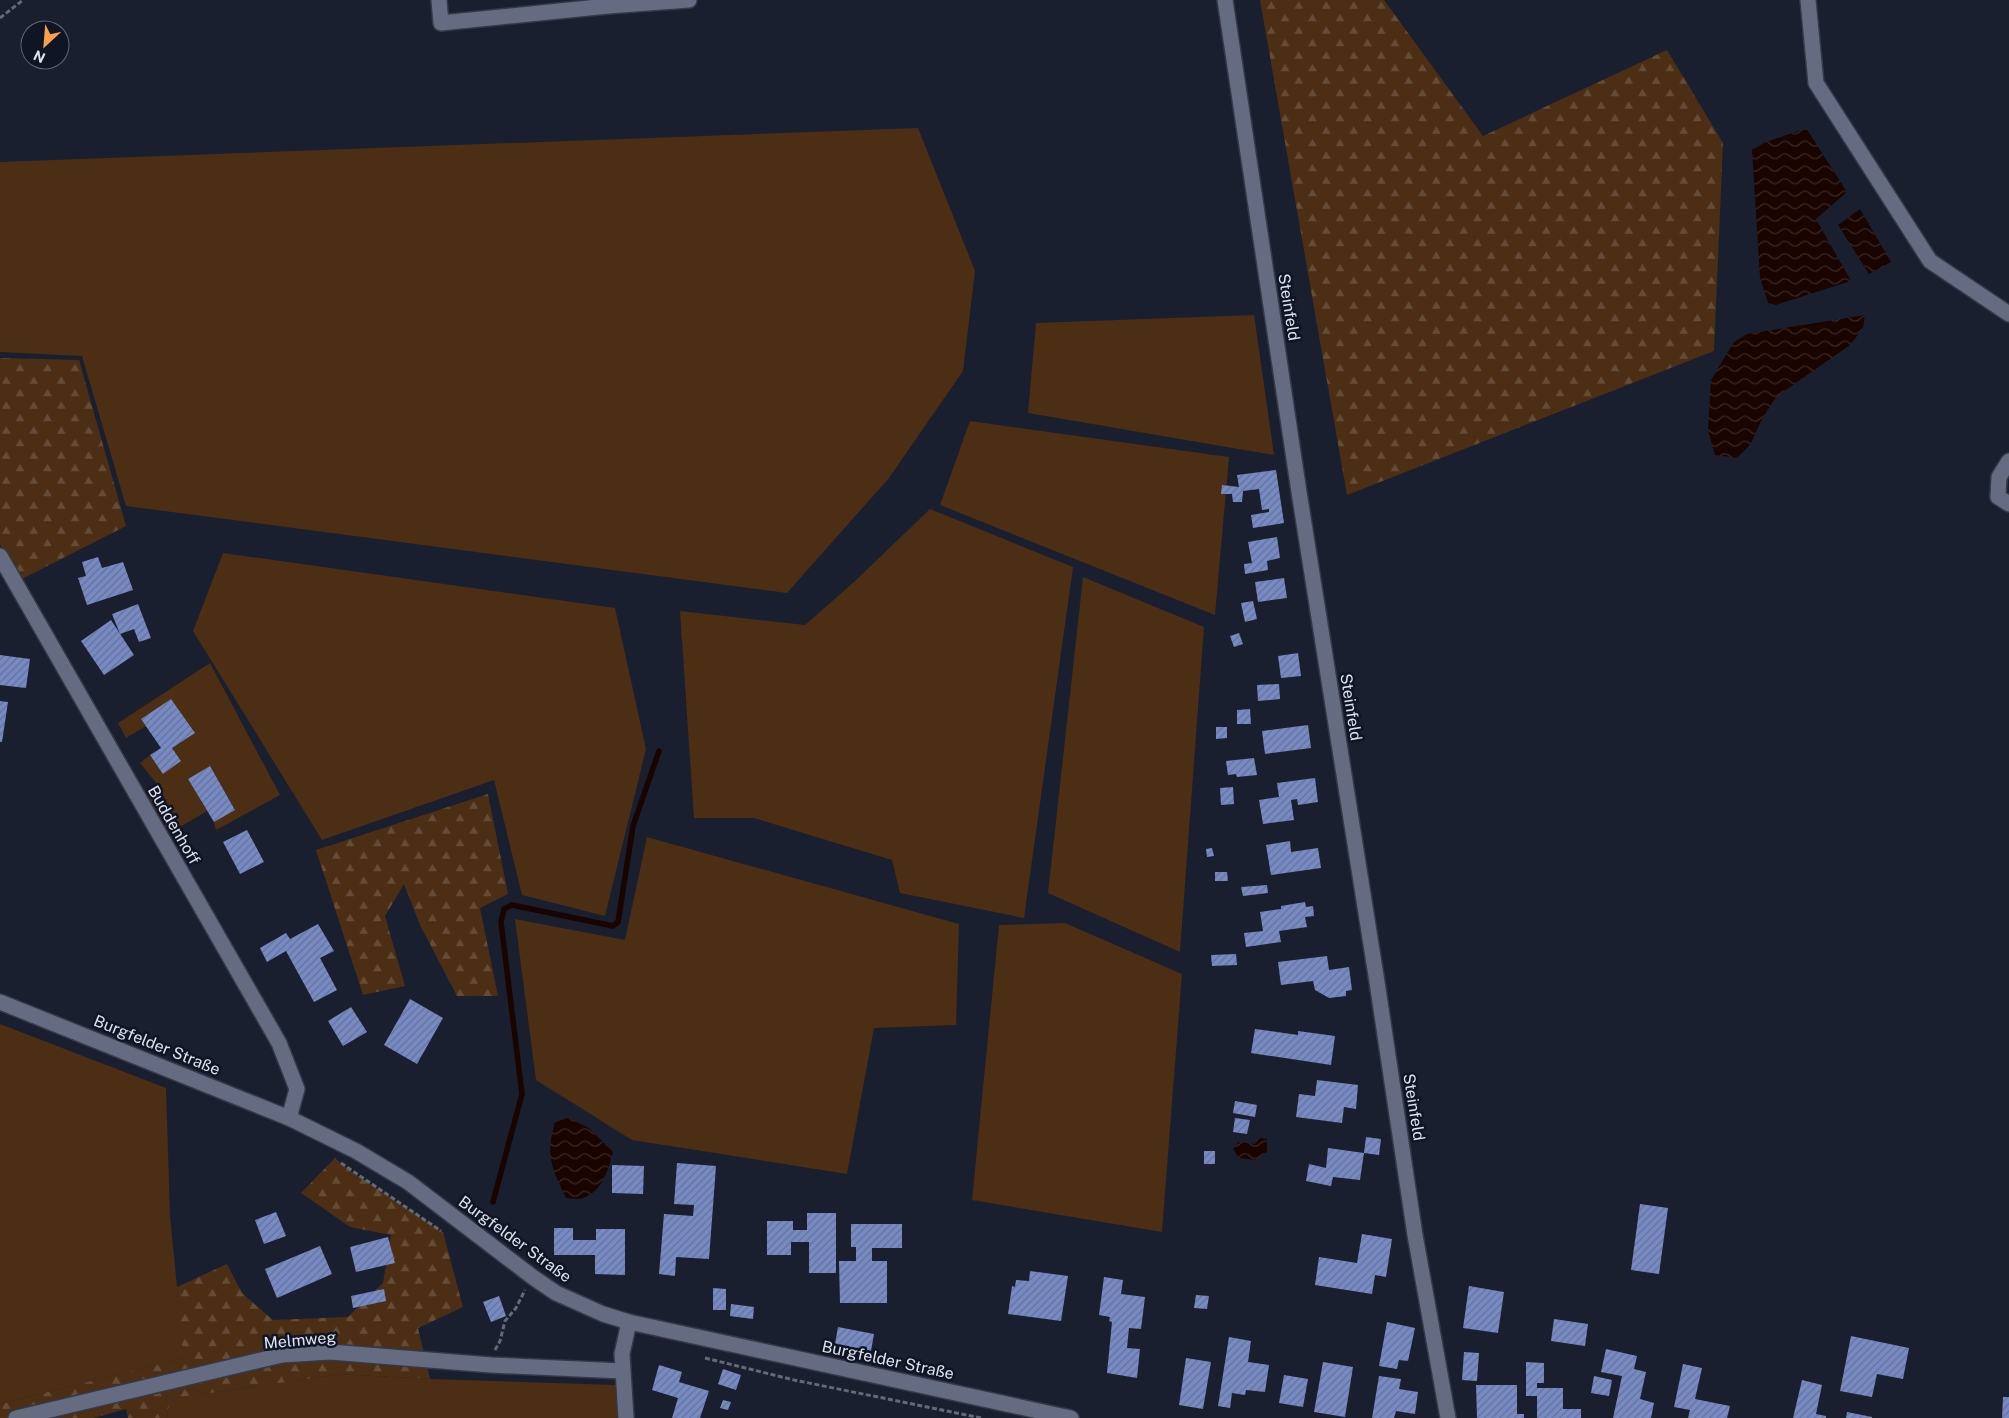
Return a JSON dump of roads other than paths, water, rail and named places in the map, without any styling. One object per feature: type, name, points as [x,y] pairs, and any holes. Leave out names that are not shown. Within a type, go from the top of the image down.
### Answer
[{"type":"street","points":[[439,0],[441,23],[608,6],[689,0]]},
{"type":"street","name":"Steinfeld","points":[[1225,0],[1299,492],[1415,1235],[1448,1418]]},
{"type":"street","points":[[1808,0],[1816,83],[1821,92],[1930,261],[2009,314]]},
{"type":"street","points":[[2009,461],[1999,477],[1998,497],[2009,504]]},
{"type":"street","name":"Buddenhoff","points":[[0,556],[279,1043],[297,1089],[289,1118]]},
{"type":"street","name":"Burgfelder Straße","points":[[0,1002],[289,1118],[356,1151],[408,1182],[556,1293],[603,1314],[629,1322],[1072,1418]]},
{"type":"street","points":[[626,1418],[622,1354],[629,1322]]},
{"type":"street","name":"Melmweg","points":[[16,1418],[282,1356],[330,1352],[491,1365],[622,1371]]},
{"type":"water","points":[[1806,128],[1847,192],[1816,219],[1851,281],[1776,305],[1768,303],[1760,278],[1752,150],[1764,143]]},
{"type":"water","points":[[1860,209],[1891,262],[1869,274],[1838,225]]},
{"type":"water","points":[[1865,315],[1863,328],[1850,345],[1776,397],[1762,419],[1750,445],[1737,458],[1715,455],[1708,430],[1711,380],[1734,342],[1747,334]]},
{"type":"water","points":[[568,1118],[589,1128],[613,1152],[607,1172],[600,1185],[590,1195],[581,1199],[566,1198],[557,1179],[550,1153],[555,1122]]},
{"type":"water","points":[[1260,1138],[1267,1139],[1267,1152],[1256,1160],[1239,1158],[1233,1149],[1238,1142],[1255,1144]]},
{"type":"waterway","points":[[493,1202],[522,1094],[501,922],[504,909],[512,905],[613,926],[618,922],[633,826],[659,751]]}]
